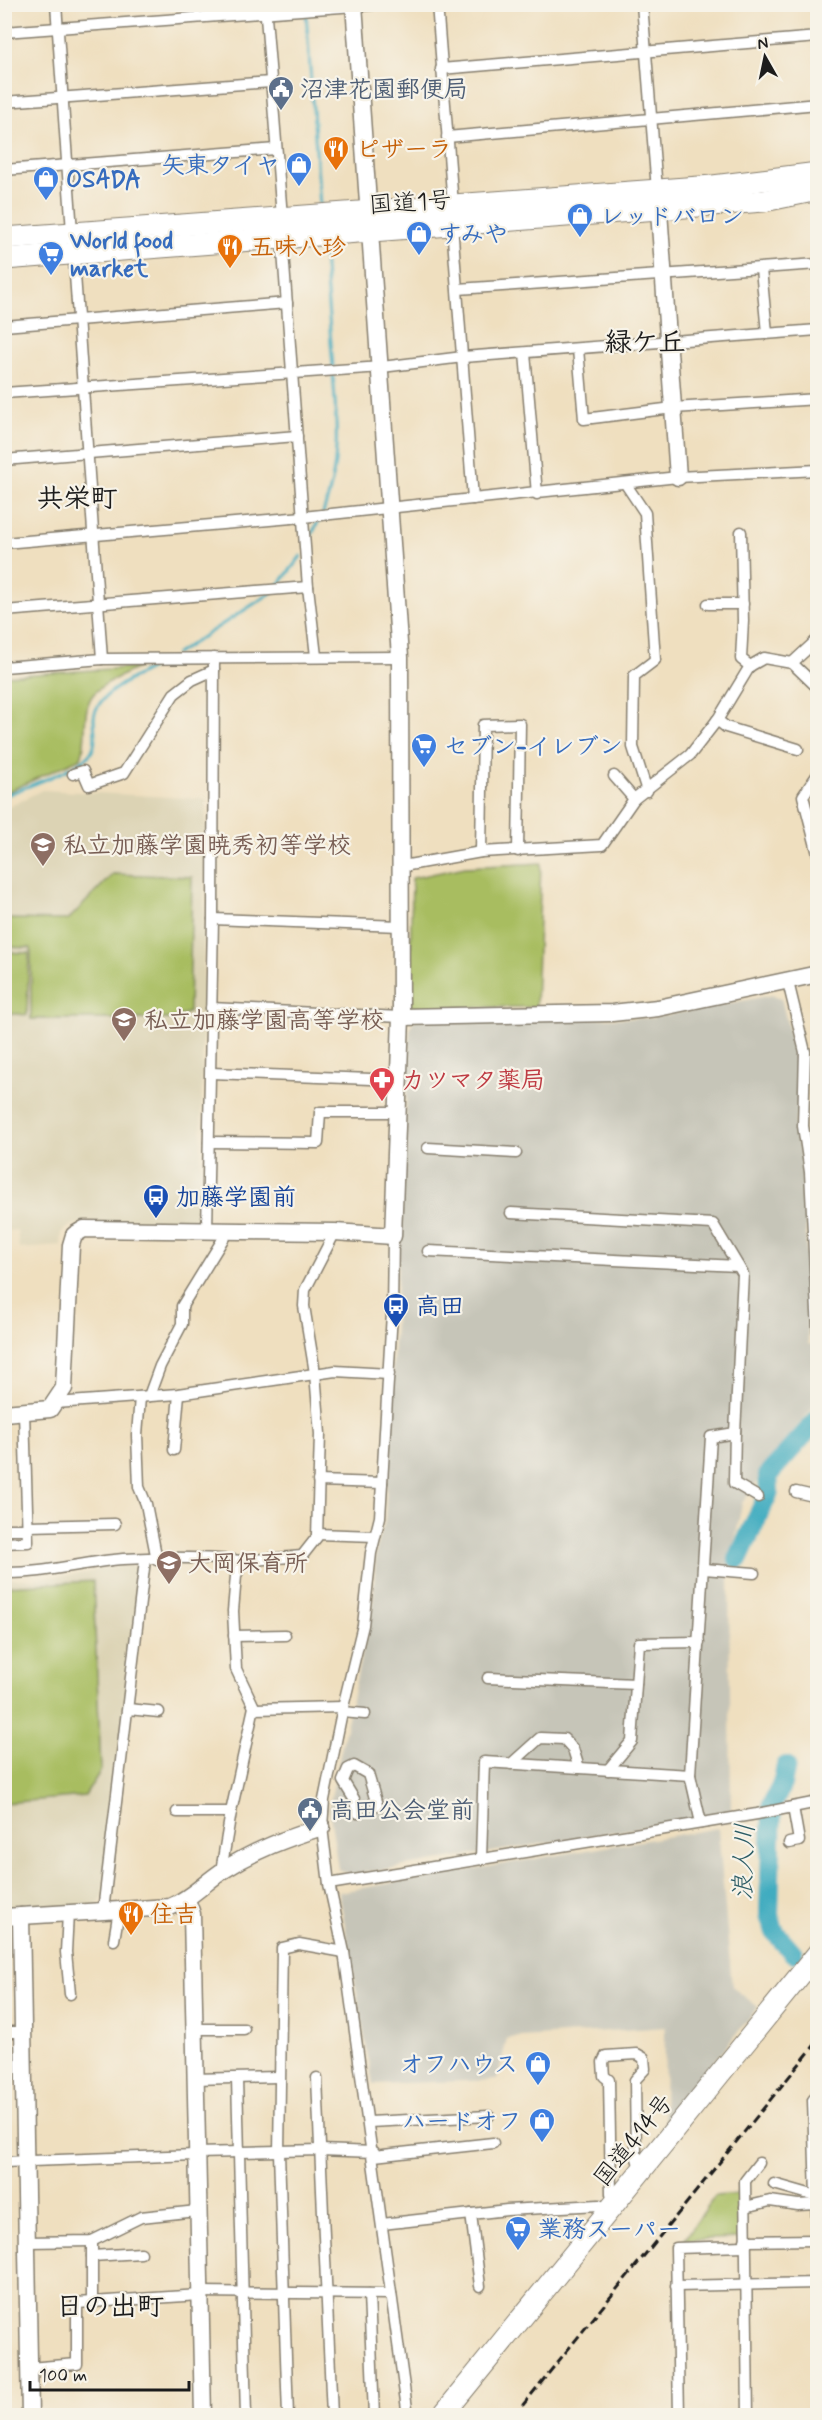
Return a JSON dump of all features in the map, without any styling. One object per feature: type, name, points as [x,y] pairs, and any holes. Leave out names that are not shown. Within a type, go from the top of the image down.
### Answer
[{"type":"highway","name":"国道1号","points":[[4,259],[72,244],[658,199],[818,173]]},
{"type":"highway","name":"国道1号","points":[[658,199],[764,201],[818,190]]},
{"type":"highway","name":"国道1号","points":[[4,238],[72,244]]},
{"type":"highway","name":"国道414号","points":[[442,2415],[818,1953]]},
{"type":"street","points":[[56,4],[102,659]]},
{"type":"street","points":[[4,32],[265,8],[382,4]]},
{"type":"street","points":[[437,4],[474,499]]},
{"type":"street","points":[[642,4],[678,477]]},
{"type":"street","points":[[355,6],[382,367],[400,657],[403,866],[400,926],[401,1017],[397,1080],[389,1374],[380,1517],[375,1536],[363,1625],[324,1800],[322,1827],[329,1884],[345,1952],[408,2415]]},
{"type":"street","points":[[265,8],[308,588],[316,656]]},
{"type":"street","points":[[441,69],[818,37]]},
{"type":"street","points":[[4,102],[271,82]]},
{"type":"street","points":[[447,137],[818,104]]},
{"type":"street","points":[[4,170],[276,149]]},
{"type":"street","points":[[458,289],[664,277],[818,264]]},
{"type":"street","points":[[761,269],[767,333]]},
{"type":"street","points":[[4,326],[287,303]]},
{"type":"street","points":[[4,393],[382,367],[463,357],[818,330]]},
{"type":"street","points":[[578,349],[585,419],[673,408],[818,399]]},
{"type":"street","points":[[525,353],[537,494]]},
{"type":"street","points":[[4,460],[297,436]]},
{"type":"street","points":[[4,543],[303,517],[537,494],[678,477],[818,470]]},
{"type":"street","points":[[625,483],[645,513],[655,660],[634,676],[633,747],[647,791]]},
{"type":"street","points":[[741,532],[743,604],[741,659],[750,666]]},
{"type":"street","points":[[4,611],[308,588]]},
{"type":"street","points":[[708,604],[743,604]]},
{"type":"street","points":[[792,663],[818,639]]},
{"type":"street","points":[[4,667],[102,659],[400,657]]},
{"type":"street","points":[[207,1231],[212,1008],[214,658]]},
{"type":"street","points":[[403,866],[481,852],[602,844],[634,799],[690,755],[717,720],[750,666],[764,658],[792,663],[818,688]]},
{"type":"street","points":[[73,774],[82,771],[89,785],[124,772],[174,694],[192,680],[214,670]]},
{"type":"street","points":[[717,720],[726,728],[798,749]]},
{"type":"street","points":[[481,852],[483,725],[520,724],[518,851]]},
{"type":"street","points":[[818,774],[803,796],[818,854]]},
{"type":"street","points":[[614,776],[634,799]]},
{"type":"street","points":[[806,808],[818,805]]},
{"type":"street","points":[[213,919],[400,926]]},
{"type":"street","points":[[212,1008],[401,1017],[612,1013],[658,1008],[818,975]]},
{"type":"street","points":[[788,982],[805,1052],[803,1126],[810,1172],[818,1331]]},
{"type":"street","points":[[211,1073],[397,1080]]},
{"type":"street","points":[[209,1142],[318,1143],[320,1112],[396,1112]]},
{"type":"street","points":[[428,1148],[516,1153]]},
{"type":"street","points":[[511,1213],[714,1224],[743,1274],[734,1483],[758,1497]]},
{"type":"street","points":[[4,1413],[50,1409],[64,1388],[71,1245],[74,1235],[84,1229],[335,1232],[393,1236]]},
{"type":"street","points":[[157,1560],[147,1504],[139,1487],[137,1435],[144,1396],[182,1324],[182,1306],[228,1231]]},
{"type":"street","points":[[4,1574],[41,1572],[122,1559],[157,1560],[196,1556],[242,1561],[303,1556],[317,1534],[320,1434],[315,1374],[308,1339],[305,1290],[335,1232]]},
{"type":"street","points":[[428,1251],[738,1266]]},
{"type":"street","points":[[56,1403],[179,1394],[335,1371],[389,1374]]},
{"type":"street","points":[[174,1450],[179,1394]]},
{"type":"street","points":[[4,1543],[28,1542],[24,1412]]},
{"type":"street","points":[[701,1823],[690,1775],[711,1437],[735,1433],[735,1430]]},
{"type":"street","points":[[318,1480],[382,1483]]},
{"type":"street","points":[[796,1492],[818,1497]]},
{"type":"street","points":[[4,1529],[114,1524]]},
{"type":"street","points":[[317,1534],[375,1536]]},
{"type":"street","points":[[114,1940],[111,1911],[128,1709],[145,1560]]},
{"type":"street","points":[[221,1871],[231,1812],[254,1709],[236,1669],[234,1636],[236,1576],[242,1561]]},
{"type":"street","points":[[704,1569],[754,1573]]},
{"type":"street","points":[[234,1636],[285,1635]]},
{"type":"street","points":[[608,1770],[632,1741],[639,1643],[699,1642]]},
{"type":"street","points":[[488,1678],[636,1684]]},
{"type":"street","points":[[128,1709],[159,1712]]},
{"type":"street","points":[[254,1709],[343,1710],[365,1714]]},
{"type":"street","points":[[511,1764],[540,1738],[564,1739],[573,1749],[579,1768]]},
{"type":"street","points":[[481,1859],[484,1762],[690,1775]]},
{"type":"street","points":[[358,1813],[354,1799],[343,1781],[348,1768],[354,1766],[368,1774],[377,1805]]},
{"type":"street","points":[[329,1884],[818,1802]]},
{"type":"street","points":[[789,1844],[799,1841],[793,1807]]},
{"type":"street","points":[[177,1812],[231,1812]]},
{"type":"street","points":[[30,2415],[23,2032],[13,1917],[170,1907],[187,1900],[221,1871],[255,1851],[322,1827]]},
{"type":"street","points":[[187,1900],[192,1914],[203,2415]]},
{"type":"street","points":[[68,1913],[66,1952],[70,1994]]},
{"type":"street","points":[[288,2415],[278,2077],[282,1948],[299,1944],[345,1952]]},
{"type":"street","points":[[194,2029],[244,2029]]},
{"type":"street","points":[[4,2032],[23,2032]]},
{"type":"street","points":[[382,2224],[471,2214],[599,2205],[611,2207],[609,2080],[604,2076],[603,2062],[606,2056],[637,2054],[644,2058],[645,2069],[635,2080],[636,2155],[641,2170]]},
{"type":"street","points":[[194,2079],[278,2077]]},
{"type":"street","points":[[316,2078],[332,2415]]},
{"type":"street","points":[[237,2079],[246,2415]]},
{"type":"street","points":[[815,2097],[818,2261]]},
{"type":"street","points":[[369,2122],[489,2116]]},
{"type":"street","points":[[4,2162],[320,2150],[374,2154],[493,2143]]},
{"type":"street","points":[[748,2415],[745,2181],[759,2163]]},
{"type":"street","points":[[774,2184],[816,2200]]},
{"type":"street","points":[[745,2207],[770,2201],[798,2205],[816,2200]]},
{"type":"street","points":[[27,2241],[92,2241],[141,2217],[197,2211]]},
{"type":"street","points":[[471,2214],[480,2286]]},
{"type":"street","points":[[679,2415],[676,2248],[817,2240]]},
{"type":"street","points":[[92,2241],[92,2302]]},
{"type":"street","points":[[92,2256],[141,2253]]},
{"type":"street","points":[[676,2286],[818,2283]]},
{"type":"street","points":[[29,2368],[77,2364],[77,2303],[200,2293],[391,2294]]},
{"type":"street","points":[[369,2294],[374,2415]]},
{"type":"shaded area","points":[[42,790],[206,799],[200,1217],[189,1225],[74,1224],[62,1231],[61,1246],[19,1249],[17,1230],[5,1231],[5,809]]},
{"type":"shaded area","points":[[773,995],[781,998],[796,1060],[799,1100],[795,1126],[805,1174],[808,1344],[817,1345],[817,1390],[814,1406],[742,1503],[729,1574],[731,1813],[350,1875],[338,1869],[329,1807],[373,1601],[376,1552],[385,1520],[410,1030],[414,1019],[651,1018]]},
{"type":"shaded area","points":[[817,1044],[817,1246],[816,1172],[807,1126],[813,1082],[808,1046]]},
{"type":"shaded area","points":[[141,1565],[102,1899],[97,1905],[5,1912],[5,1579],[32,1579],[86,1573],[103,1568]]},
{"type":"shaded area","points":[[718,1828],[732,1987],[758,2007],[664,2124],[665,2027],[507,2038],[497,2080],[373,2084],[339,1892]]},
{"type":"green space","points":[[139,667],[111,681],[92,696],[87,708],[81,758],[5,793],[5,676]]},
{"type":"green space","points":[[541,863],[536,1007],[409,1008],[412,878],[465,867]]},
{"type":"green space","points":[[113,874],[192,877],[189,1012],[174,1019],[31,1019],[31,948],[5,947],[5,919],[68,920]]},
{"type":"green space","points":[[4,952],[29,953],[27,1015],[5,1013]]},
{"type":"green space","points":[[93,1581],[101,1770],[85,1796],[5,1803],[5,1586]]},
{"type":"green space","points":[[738,2194],[740,2238],[684,2240],[715,2196]]},
{"type":"waterway","points":[[306,12],[320,206]]},
{"type":"waterway","points":[[323,243],[333,368]]},
{"type":"waterway","points":[[323,513],[333,478],[335,461],[333,374]]},
{"type":"waterway","points":[[308,542],[320,518]]},
{"type":"waterway","points":[[278,586],[301,556]]},
{"type":"waterway","points":[[176,654],[271,593]]},
{"type":"waterway","points":[[4,796],[63,772],[84,760],[94,745],[94,718],[103,700],[121,685],[162,662]]},
{"type":"waterway","name":"浪人川","points":[[738,1559],[769,1492],[768,1475],[818,1419]]},
{"type":"waterway","name":"浪人川","points":[[786,1766],[782,1784],[772,1804],[769,1916],[775,1932],[793,1953]]},
{"type":"railway","points":[[514,2416],[818,2041]]},
{"type":"place","name":"沼津花園郵便局","points":[[281,112]]},
{"type":"place","name":"ピザーラ","points":[[336,172]]},
{"type":"place","name":"矢東タイヤ","points":[[299,188]]},
{"type":"place","name":"OSADA","points":[[46,202]]},
{"type":"place","name":"レッドバロン","points":[[580,239]]},
{"type":"place","name":"すみや","points":[[419,257]]},
{"type":"place","name":"五味八珍","points":[[230,270]]},
{"type":"place","name":"World food market","points":[[51,277]]},
{"type":"place","name":"セブン-イレブン","points":[[424,769]]},
{"type":"place","name":"私立加藤学園暁秀初等学校","points":[[43,868]]},
{"type":"place","name":"私立加藤学園高等学校","points":[[124,1043]]},
{"type":"place","name":"カツマタ薬局","points":[[382,1103]]},
{"type":"place","name":"加藤学園前","points":[[156,1220]]},
{"type":"place","name":"高田","points":[[396,1329]]},
{"type":"place","name":"大岡保育所","points":[[169,1586]]},
{"type":"place","name":"高田公会堂前","points":[[310,1833]]},
{"type":"place","name":"住吉","points":[[131,1937]]},
{"type":"place","name":"オフハウス","points":[[538,2087]]},
{"type":"place","name":"ハードオフ","points":[[542,2144]]},
{"type":"place","name":"業務スーパー","points":[[518,2252]]},
{"type":"district","name":"緑ケ丘","points":[[645,342]]},
{"type":"district","name":"共栄町","points":[[77,498]]},
{"type":"district","name":"日の出町","points":[[110,2306]]}]
